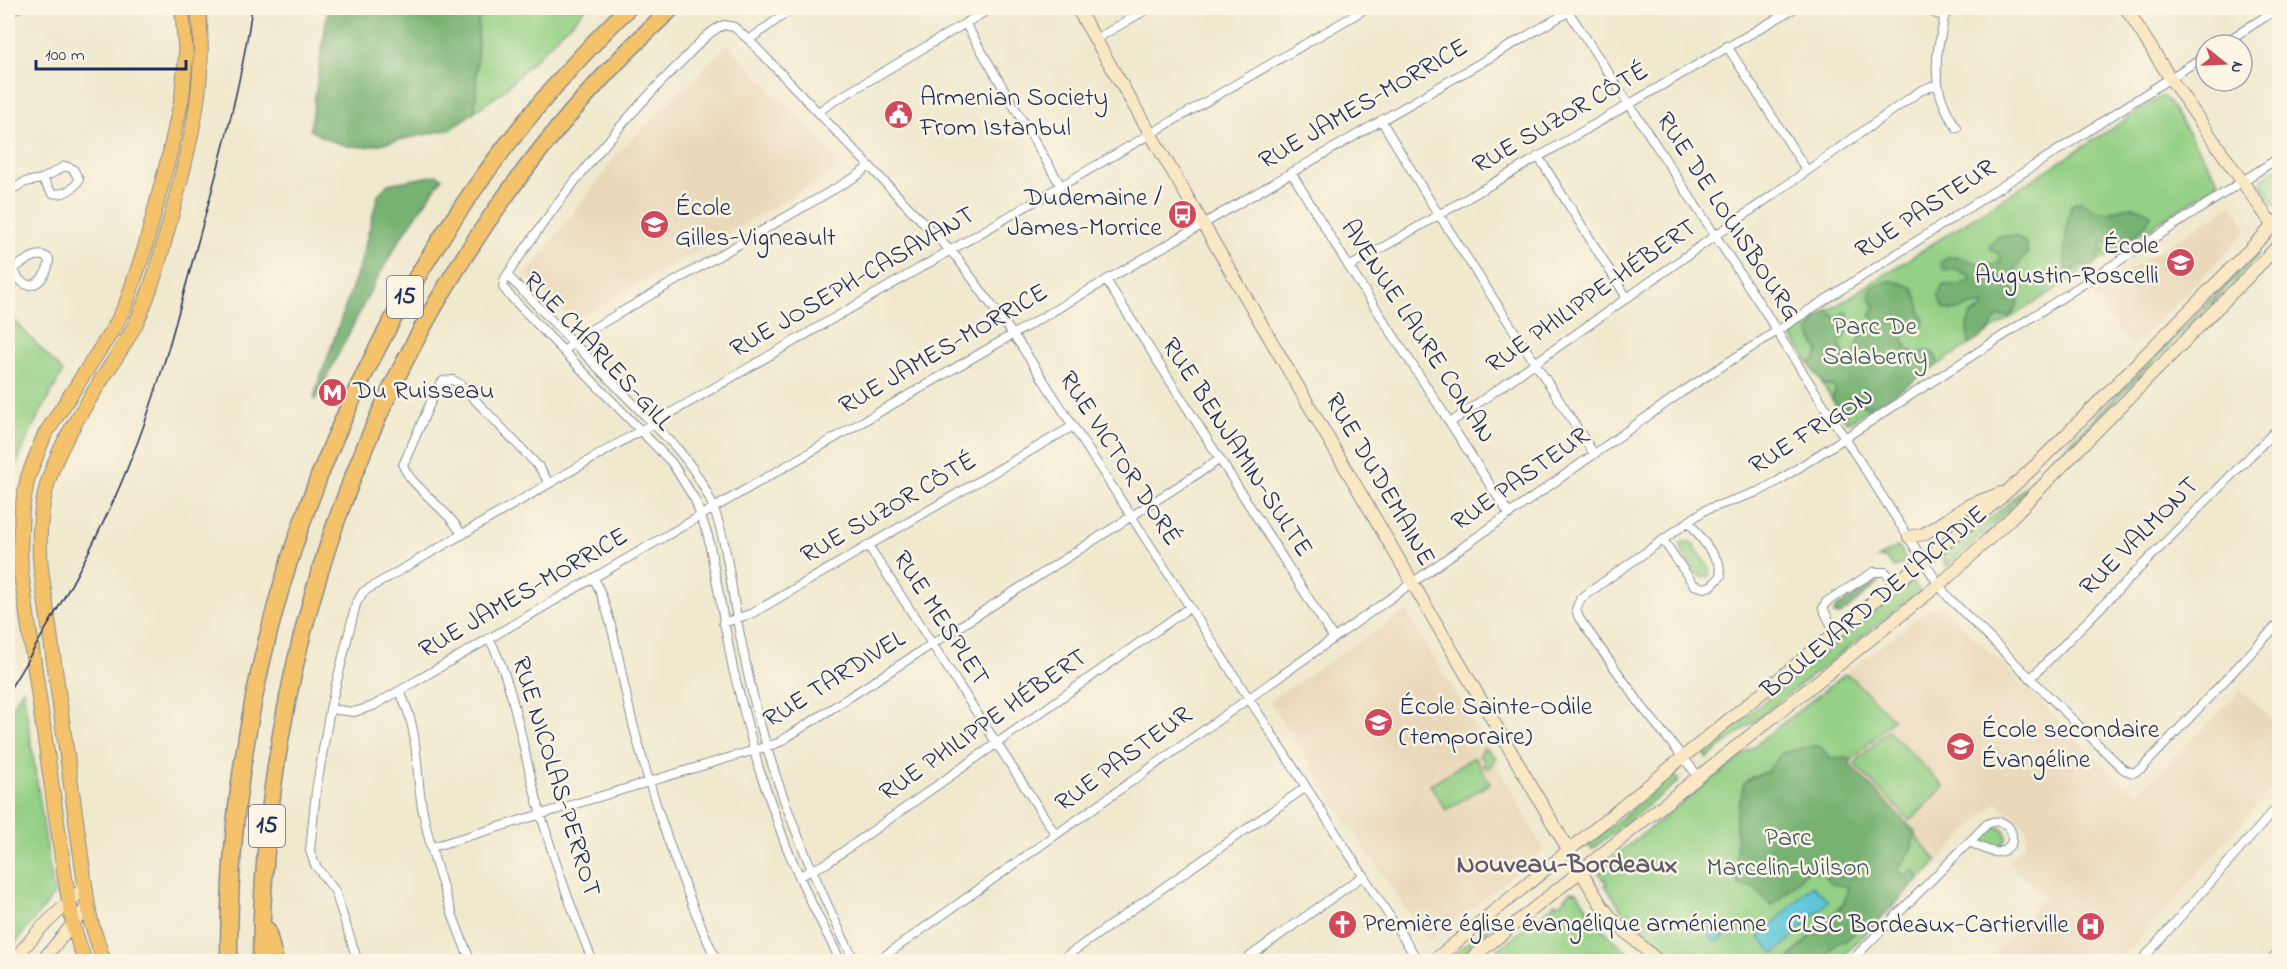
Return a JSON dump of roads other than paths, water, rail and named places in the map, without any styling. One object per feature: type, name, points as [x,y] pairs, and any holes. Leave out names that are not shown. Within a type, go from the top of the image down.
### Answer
[{"type":"highway","name":"15","points":[[229,962],[233,848],[246,743],[270,627],[310,501],[337,432],[391,321],[431,253],[488,170],[557,82],[628,8]]},
{"type":"highway","name":"15","points":[[261,962],[261,909],[272,777],[293,665],[312,591],[332,529],[382,406],[439,299],[519,179],[588,95],[672,8]]},
{"type":"highway","points":[[219,962],[233,848]]},
{"type":"highway","points":[[261,909],[275,962]]},
{"type":"main road","points":[[85,962],[73,924],[69,902],[21,573],[21,508],[28,477],[44,436],[66,398],[115,326],[126,304],[145,248],[182,97],[186,56],[182,8]]},
{"type":"main road","points":[[104,962],[91,922],[85,887],[41,569],[40,518],[48,482],[61,446],[136,324],[159,260],[181,178],[199,96],[202,51],[198,8]]},
{"type":"main road","name":"RUE DUDEMAINE","points":[[1077,8],[1580,870],[1606,912],[1659,962]]},
{"type":"main road","points":[[2127,8],[2170,78],[2242,182],[2277,225],[2280,243]]},
{"type":"main road","name":"BOULEVARD DE L'ACADIE","points":[[1432,962],[2008,491],[2277,225]]},
{"type":"main road","name":"BOULEVARD DE L'ACADIE","points":[[1467,962],[1939,585],[2010,519],[2280,243]]},
{"type":"main road","points":[[1909,537],[1924,534],[1969,505],[2008,491]]},
{"type":"main road","points":[[12,962],[40,929],[85,887]]},
{"type":"main road","points":[[41,962],[88,906]]},
{"type":"street","points":[[8,13],[18,8]]},
{"type":"street","points":[[749,40],[793,8]]},
{"type":"street","points":[[818,112],[990,8]]},
{"type":"street","points":[[1096,39],[1149,8]]},
{"type":"street","name":"RUE JOSEPH-CASAVANT","points":[[330,709],[360,595],[1367,8]]},
{"type":"street","name":"RUE SUZOR CÔTÉ","points":[[1349,267],[1795,8]]},
{"type":"street","points":[[1928,8],[1935,14],[1944,15],[1954,8]]},
{"type":"street","points":[[2240,33],[2279,8]]},
{"type":"street","name":"RUE DE LOUISBOURG","points":[[1570,9],[1939,585],[2122,768],[2133,773],[2142,768],[2280,622]]},
{"type":"street","name":"RUE JAMES-MORRICE","points":[[330,709],[360,711],[399,691],[1570,9]]},
{"type":"street","points":[[1944,15],[1937,54],[1937,84],[1942,101],[1956,128]]},
{"type":"street","points":[[965,23],[1061,186]]},
{"type":"street","name":"RUE VICTOR DORÉ","points":[[507,275],[548,216],[618,128],[711,33],[721,26],[728,25],[737,29],[950,251],[972,277],[1074,426],[1419,962]]},
{"type":"street","points":[[1727,46],[1807,171]]},
{"type":"street","name":"RUE PASTEUR","points":[[876,962],[1682,392],[2194,63]]},
{"type":"street","name":"RUE PHILIPPE-HÉBERT","points":[[1450,423],[1920,91],[1937,84]]},
{"type":"street","points":[[1381,120],[1438,214],[1594,454]]},
{"type":"street","points":[[1538,156],[1627,298]]},
{"type":"street","name":"RUE FRIGON","points":[[1698,776],[1636,698],[1579,618],[1577,603],[1583,596],[1709,507],[1770,486],[2280,157]]},
{"type":"street","points":[[564,351],[573,342],[856,176],[869,166]]},
{"type":"street","name":"AVENUE LAURE CONAN","points":[[1291,172],[1349,267],[1509,514]]},
{"type":"street","points":[[8,192],[25,182],[42,179]]},
{"type":"street","name":"RUE CHARLES-GILL","points":[[841,962],[799,876],[753,752],[723,623],[712,554],[701,516],[682,477],[640,430],[504,289],[503,282],[507,275],[653,423],[692,467],[714,508],[725,540],[737,619],[767,747],[812,871],[855,962]]},
{"type":"street","name":"RUE BENJAMIN-SULTE","points":[[1106,280],[1333,637]]},
{"type":"street","points":[[462,535],[453,521],[408,475],[403,465],[436,388],[443,381],[453,380],[460,384],[539,467],[549,483]]},
{"type":"street","name":"RUE SUZOR CÔTÉ","points":[[723,623],[753,613],[1074,426]]},
{"type":"street","name":"RUE VALMONT","points":[[2031,678],[2280,426]]},
{"type":"street","name":"RUE TARDIVEL","points":[[432,847],[753,752],[782,741],[1219,460]]},
{"type":"street","points":[[1663,540],[1694,585],[1704,588],[1711,586],[1719,578],[1721,568],[1689,521]]},
{"type":"street","name":"RUE MESPLET","points":[[868,545],[1056,835]]},
{"type":"street","name":"BOULEVARD DE L'ACADIE","points":[[1835,633],[1823,608],[1826,602],[1874,572],[1885,572],[1897,582]]},
{"type":"street","points":[[594,578],[612,622],[627,700],[649,783],[679,872],[717,962]]},
{"type":"street","name":"RUE PHILIPPE HÉBERT","points":[[799,876],[827,863],[1190,607]]},
{"type":"street","name":"RUE NICOLAS-PERROT","points":[[489,638],[505,670],[541,815],[561,879],[593,962]]},
{"type":"street","points":[[399,691],[414,726],[421,800],[432,847],[455,921],[471,962]]},
{"type":"street","points":[[330,709],[316,791],[310,851],[315,865],[335,891],[358,962]]},
{"type":"street","points":[[1058,962],[1306,787]]},
{"type":"street","points":[[2140,962],[2280,804]]},
{"type":"street","points":[[1850,962],[1987,824],[1994,821],[2006,824],[2012,834],[2011,844],[2000,853],[1994,853],[1970,843]]},
{"type":"street","points":[[1242,962],[1364,875]]},
{"type":"street","points":[[2269,962],[2280,950]]},
{"type":"water","points":[[1812,885],[1828,901],[1775,954],[1759,938]]},
{"type":"water","points":[[1714,925],[1720,925],[1725,933],[1723,939],[1714,941],[1709,936],[1709,930]]},
{"type":"tram line","points":[[8,692],[59,607],[105,519],[151,405],[222,152],[236,95],[252,8]]},
{"type":"place","name":"Armenian Society From Istanbul","points":[[899,114]]},
{"type":"place","name":"Dudemaine / James-Morrice","points":[[1183,214]]},
{"type":"place","name":"École Gilles-Vigneault","points":[[654,224]]},
{"type":"place","name":"École Augustin-Roscelli","points":[[2180,262]]},
{"type":"place","name":"Du Ruisseau","points":[[332,392]]},
{"type":"place","name":"École Sainte-Odile (temporaire)","points":[[1378,723]]},
{"type":"place","name":"École secondaire Évangéline","points":[[1960,746]]},
{"type":"place","name":"Première église évangélique arménienne","points":[[1342,925]]},
{"type":"place","name":"CLSC Bordeaux-Cartierville","points":[[2090,926]]},
{"type":"district","name":"Nouveau-Bordeaux","points":[[1567,865]]},
{"type":"park label","name":"Parc De Salaberry","points":[[1875,343]]},
{"type":"park label","name":"Parc Marcelin-Wilson","points":[[1788,854]]}]
